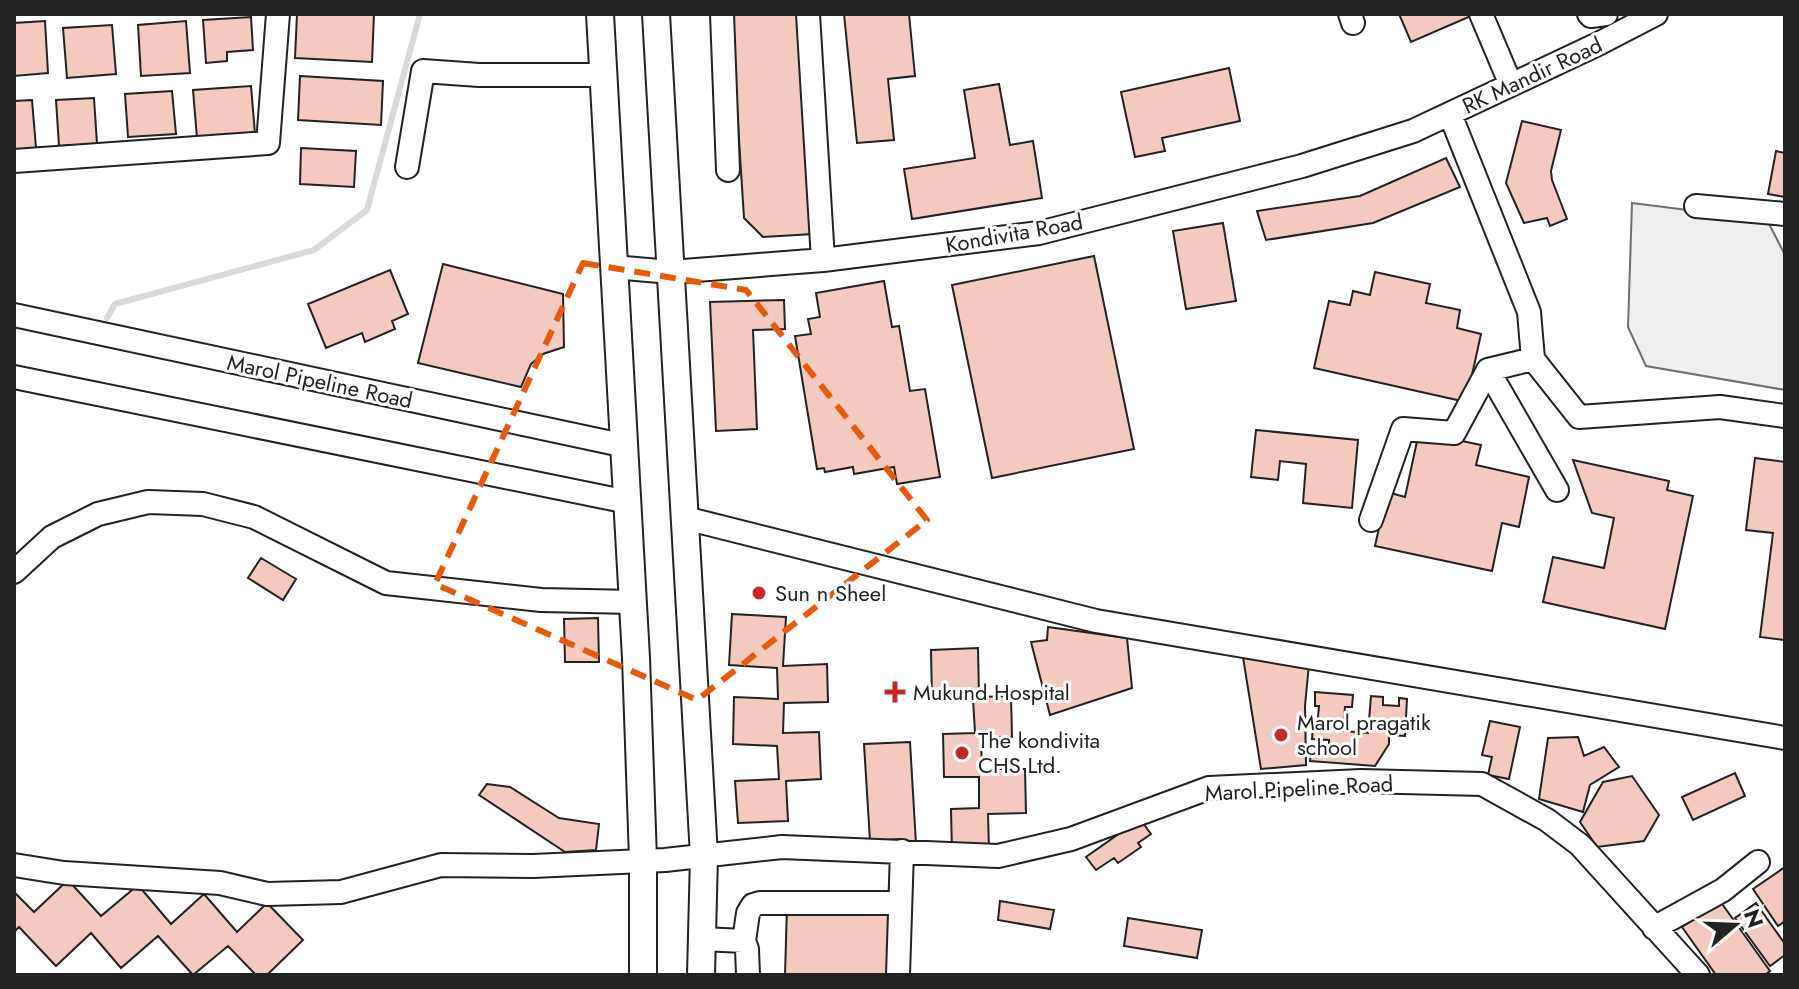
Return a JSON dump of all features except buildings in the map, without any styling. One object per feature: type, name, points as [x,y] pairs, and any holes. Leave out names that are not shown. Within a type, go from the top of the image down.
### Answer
[{"type":"main road","points":[[600,14],[633,602],[643,859],[643,975]]},
{"type":"main road","points":[[656,14],[704,856],[701,975]]},
{"type":"street","points":[[14,161],[268,143],[278,14]]},
{"type":"street","points":[[722,14],[728,170]]},
{"type":"street","points":[[808,14],[823,260]]},
{"type":"street","points":[[1481,14],[1511,85]]},
{"type":"street","points":[[1589,14],[1606,14]]},
{"type":"street","name":"RK Mandir Road","points":[[1450,114],[1656,14]]},
{"type":"street","points":[[407,167],[423,71],[479,75],[604,75]]},
{"type":"street","points":[[1450,114],[1529,312],[1533,359],[1579,417],[1720,407],[1785,416]]},
{"type":"street","name":"Kondivita Road","points":[[613,267],[671,272],[823,260],[1039,233],[1302,166],[1413,131],[1450,114]]},
{"type":"street","points":[[1696,206],[1785,214]]},
{"type":"street","name":"Marol Pipeline Road","points":[[14,315],[626,446]]},
{"type":"street","points":[[1371,520],[1403,429],[1454,433],[1488,370],[1533,359]]},
{"type":"street","points":[[1488,370],[1557,490]]},
{"type":"street","points":[[14,377],[628,502]]},
{"type":"street","points":[[14,572],[52,537],[98,514],[148,502],[203,504],[254,517],[386,583],[541,600],[633,602]]},
{"type":"street","points":[[685,518],[1096,621],[1785,738]]},
{"type":"street","name":"Marol Pipeline Road","points":[[14,865],[64,873],[220,883],[267,894],[341,892],[441,865],[533,866],[704,856],[782,847],[998,856],[1071,839],[1209,788],[1361,781],[1482,784],[1547,820],[1580,845],[1698,975]]},
{"type":"street","points":[[898,975],[902,851]]},
{"type":"street","points":[[1654,928],[1723,890],[1758,862]]},
{"type":"street","points":[[748,975],[744,941],[748,913],[753,905],[894,903],[899,900]]},
{"type":"street","points":[[702,939],[744,941]]},
{"type":"highlighted area","points":[[583,263],[746,290],[927,520],[697,700],[435,584]]},
{"type":"shaded area","points":[[1632,203],[1767,220],[1785,255],[1785,390],[1646,366],[1628,327]]},
{"type":"waterway","points":[[107,318],[115,304],[314,250],[367,210],[420,14]]},
{"type":"place","name":"Sun n Sheel","points":[[759,593]]},
{"type":"place","name":"Mukund Hospital","points":[[895,692]]},
{"type":"place","name":"Marol pragatik school","points":[[1281,735]]},
{"type":"place","name":"The kondivita CHS Ltd.","points":[[962,753]]}]
